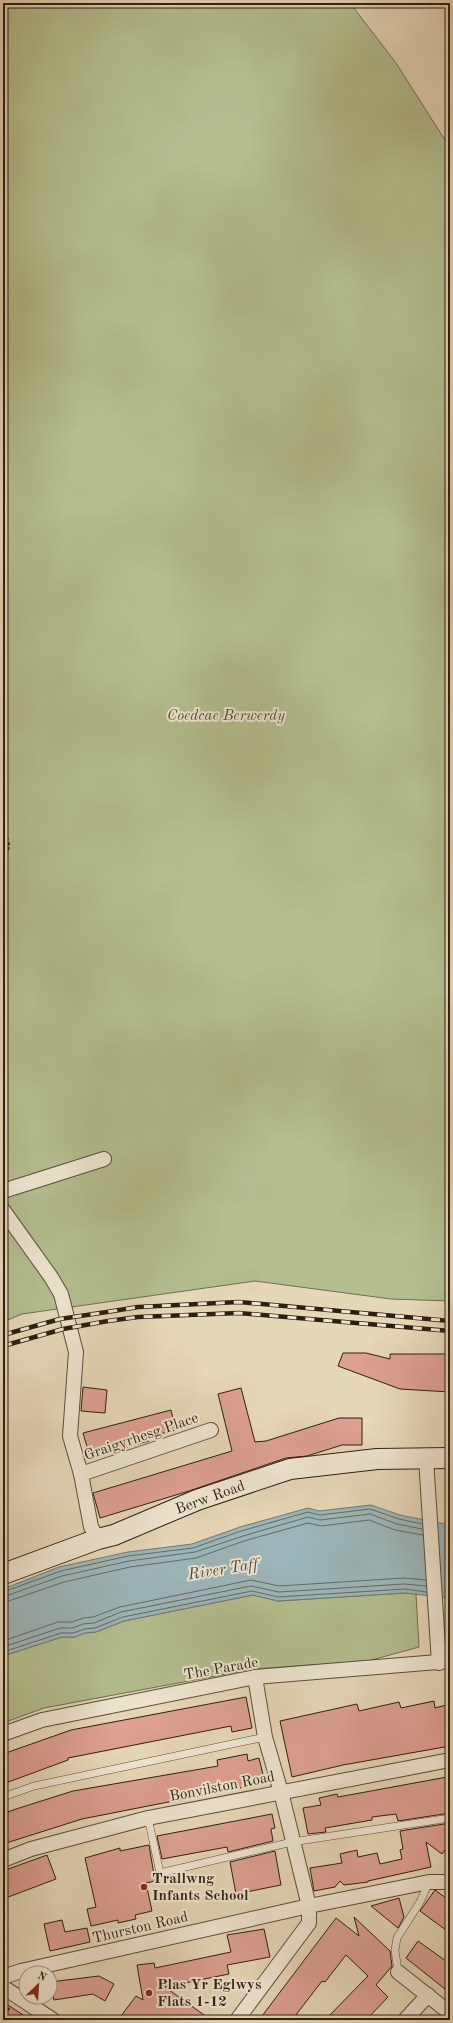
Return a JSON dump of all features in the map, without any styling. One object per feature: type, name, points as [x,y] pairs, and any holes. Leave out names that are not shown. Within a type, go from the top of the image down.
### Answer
[{"type":"main road","name":"Berw Road","points":[[3,1574],[98,1539],[114,1535],[197,1500],[290,1469],[340,1462],[426,1466],[450,1458]]},
{"type":"street","points":[[3,1191],[104,1159]]},
{"type":"street","points":[[3,1210],[51,1277],[61,1294],[76,1352],[70,1436],[81,1474],[91,1527],[98,1539]]},
{"type":"street","name":"Graigyrhesg Place","points":[[81,1474],[211,1430]]},
{"type":"street","points":[[426,1466],[438,1639],[445,1662]]},
{"type":"street","name":"The Parade","points":[[3,1734],[42,1720],[255,1677],[445,1662]]},
{"type":"street","points":[[237,2020],[309,1923],[308,1906],[281,1792],[265,1737],[255,1677]]},
{"type":"street","name":"Bonvilston Road","points":[[3,1860],[31,1849],[148,1818],[450,1760]]},
{"type":"street","name":"Thurston Road","points":[[3,1977],[21,1971],[308,1906],[443,1878]]},
{"type":"street","points":[[398,1972],[450,2013]]},
{"type":"street","points":[[3,1987],[53,2020]]},
{"type":"street","points":[[405,2020],[428,1995]]},
{"type":"lane","points":[[3,1797],[34,1786],[265,1737]]},
{"type":"lane","points":[[148,1818],[160,1873],[292,1842],[450,1818]]},
{"type":"lane","points":[[398,1972],[395,1950],[397,1938],[420,1902],[443,1878]]},
{"type":"path","points":[[3,823],[9,846],[3,864]]},
{"type":"green space","name":"Coedcae Berwerdy","points":[[3,3],[350,3],[396,63],[450,148],[450,1301],[391,1299],[255,1281],[22,1314],[3,1322]]},
{"type":"green space","points":[[405,1593],[416,1594],[419,1647],[368,1661],[253,1669],[44,1708],[3,1723],[3,1656],[62,1637],[75,1637],[85,1633],[96,1632],[124,1621],[253,1595],[278,1601]]},
{"type":"water","name":"River Taff","points":[[371,1505],[400,1515],[450,1525],[450,1598],[405,1593],[278,1601],[253,1595],[124,1621],[96,1632],[85,1633],[75,1637],[62,1637],[3,1656],[3,1589],[59,1567],[128,1552],[192,1544],[240,1527],[308,1508],[319,1511]]},
{"type":"building","points":[[343,1353],[366,1353],[390,1359],[390,1354],[450,1354],[450,1392],[400,1389],[338,1366]]},
{"type":"building","points":[[83,1387],[107,1390],[105,1413],[81,1411]]},
{"type":"building","points":[[241,1388],[255,1442],[266,1441],[339,1418],[362,1418],[362,1445],[342,1445],[307,1456],[286,1458],[189,1491],[100,1518],[93,1493],[232,1451],[218,1394]]},
{"type":"building","points":[[171,1410],[176,1430],[148,1437],[149,1441],[90,1457],[83,1433]]},
{"type":"building","points":[[246,1697],[252,1728],[232,1732],[231,1726],[68,1758],[68,1760],[3,1784],[3,1754],[71,1730]]},
{"type":"building","points":[[434,1701],[435,1708],[450,1704],[450,1746],[343,1765],[292,1777],[280,1721],[357,1704],[359,1711],[399,1702],[401,1708]]},
{"type":"building","points":[[247,1754],[248,1761],[259,1758],[265,1783],[82,1819],[3,1844],[3,1814],[16,1809],[73,1791],[218,1766],[217,1760]]},
{"type":"building","points":[[447,1777],[450,1793],[450,1813],[398,1821],[396,1814],[372,1817],[372,1820],[325,1828],[326,1832],[308,1834],[303,1808],[321,1805],[319,1798],[337,1794],[338,1797]]},
{"type":"building","points":[[272,1814],[275,1828],[271,1829],[273,1841],[228,1852],[227,1847],[162,1859],[157,1836]]},
{"type":"building","points":[[450,1823],[450,1843],[442,1854],[426,1842],[431,1867],[368,1882],[344,1885],[340,1881],[335,1887],[314,1891],[310,1868],[342,1863],[340,1854],[357,1850],[358,1857],[377,1853],[380,1864],[402,1859],[400,1850],[403,1849],[400,1831]]},
{"type":"building","points":[[149,1845],[155,1881],[146,1883],[152,1911],[135,1915],[136,1919],[118,1923],[118,1920],[91,1926],[87,1909],[96,1907],[85,1858],[120,1848],[120,1851]]},
{"type":"building","points":[[275,1851],[281,1885],[236,1894],[230,1862]]},
{"type":"building","points":[[47,1855],[56,1879],[3,1899],[3,1871]]},
{"type":"building","points":[[435,1890],[450,1901],[450,1933],[420,1911]]},
{"type":"building","points":[[399,1898],[404,1917],[398,1928],[371,1906]]},
{"type":"building","points":[[354,1917],[390,1951],[392,1966],[376,1985],[388,1997],[366,2020],[325,2020],[368,1976],[346,1955],[325,1982],[322,1981],[292,2020],[259,2020],[336,1918],[359,1936]]},
{"type":"building","points":[[62,1920],[65,1932],[87,1928],[90,1942],[50,1951],[44,1924]]},
{"type":"building","points":[[264,1929],[270,1957],[227,1965],[229,1974],[165,1987],[211,2020],[118,2020],[136,1996],[143,2000],[137,1965],[154,1963],[155,1968],[231,1952],[227,1935]]},
{"type":"building","points":[[418,1941],[450,1964],[450,1993],[406,1958]]},
{"type":"building","points":[[99,1976],[114,1984],[105,2001],[93,1994],[58,1999],[58,1981]]},
{"type":"building","points":[[3,2002],[31,2020],[3,2020]]},
{"type":"railway","points":[[3,1335],[60,1319],[138,1307],[239,1302],[450,1321]]},
{"type":"railway","points":[[3,1346],[63,1329],[108,1321],[138,1317],[239,1313],[450,1331]]},
{"type":"place","name":"Trallwng Infants School","points":[[144,1887]]},
{"type":"place","name":"Plas Yr Eglwys Flats 1-12","points":[[149,1993]]}]
